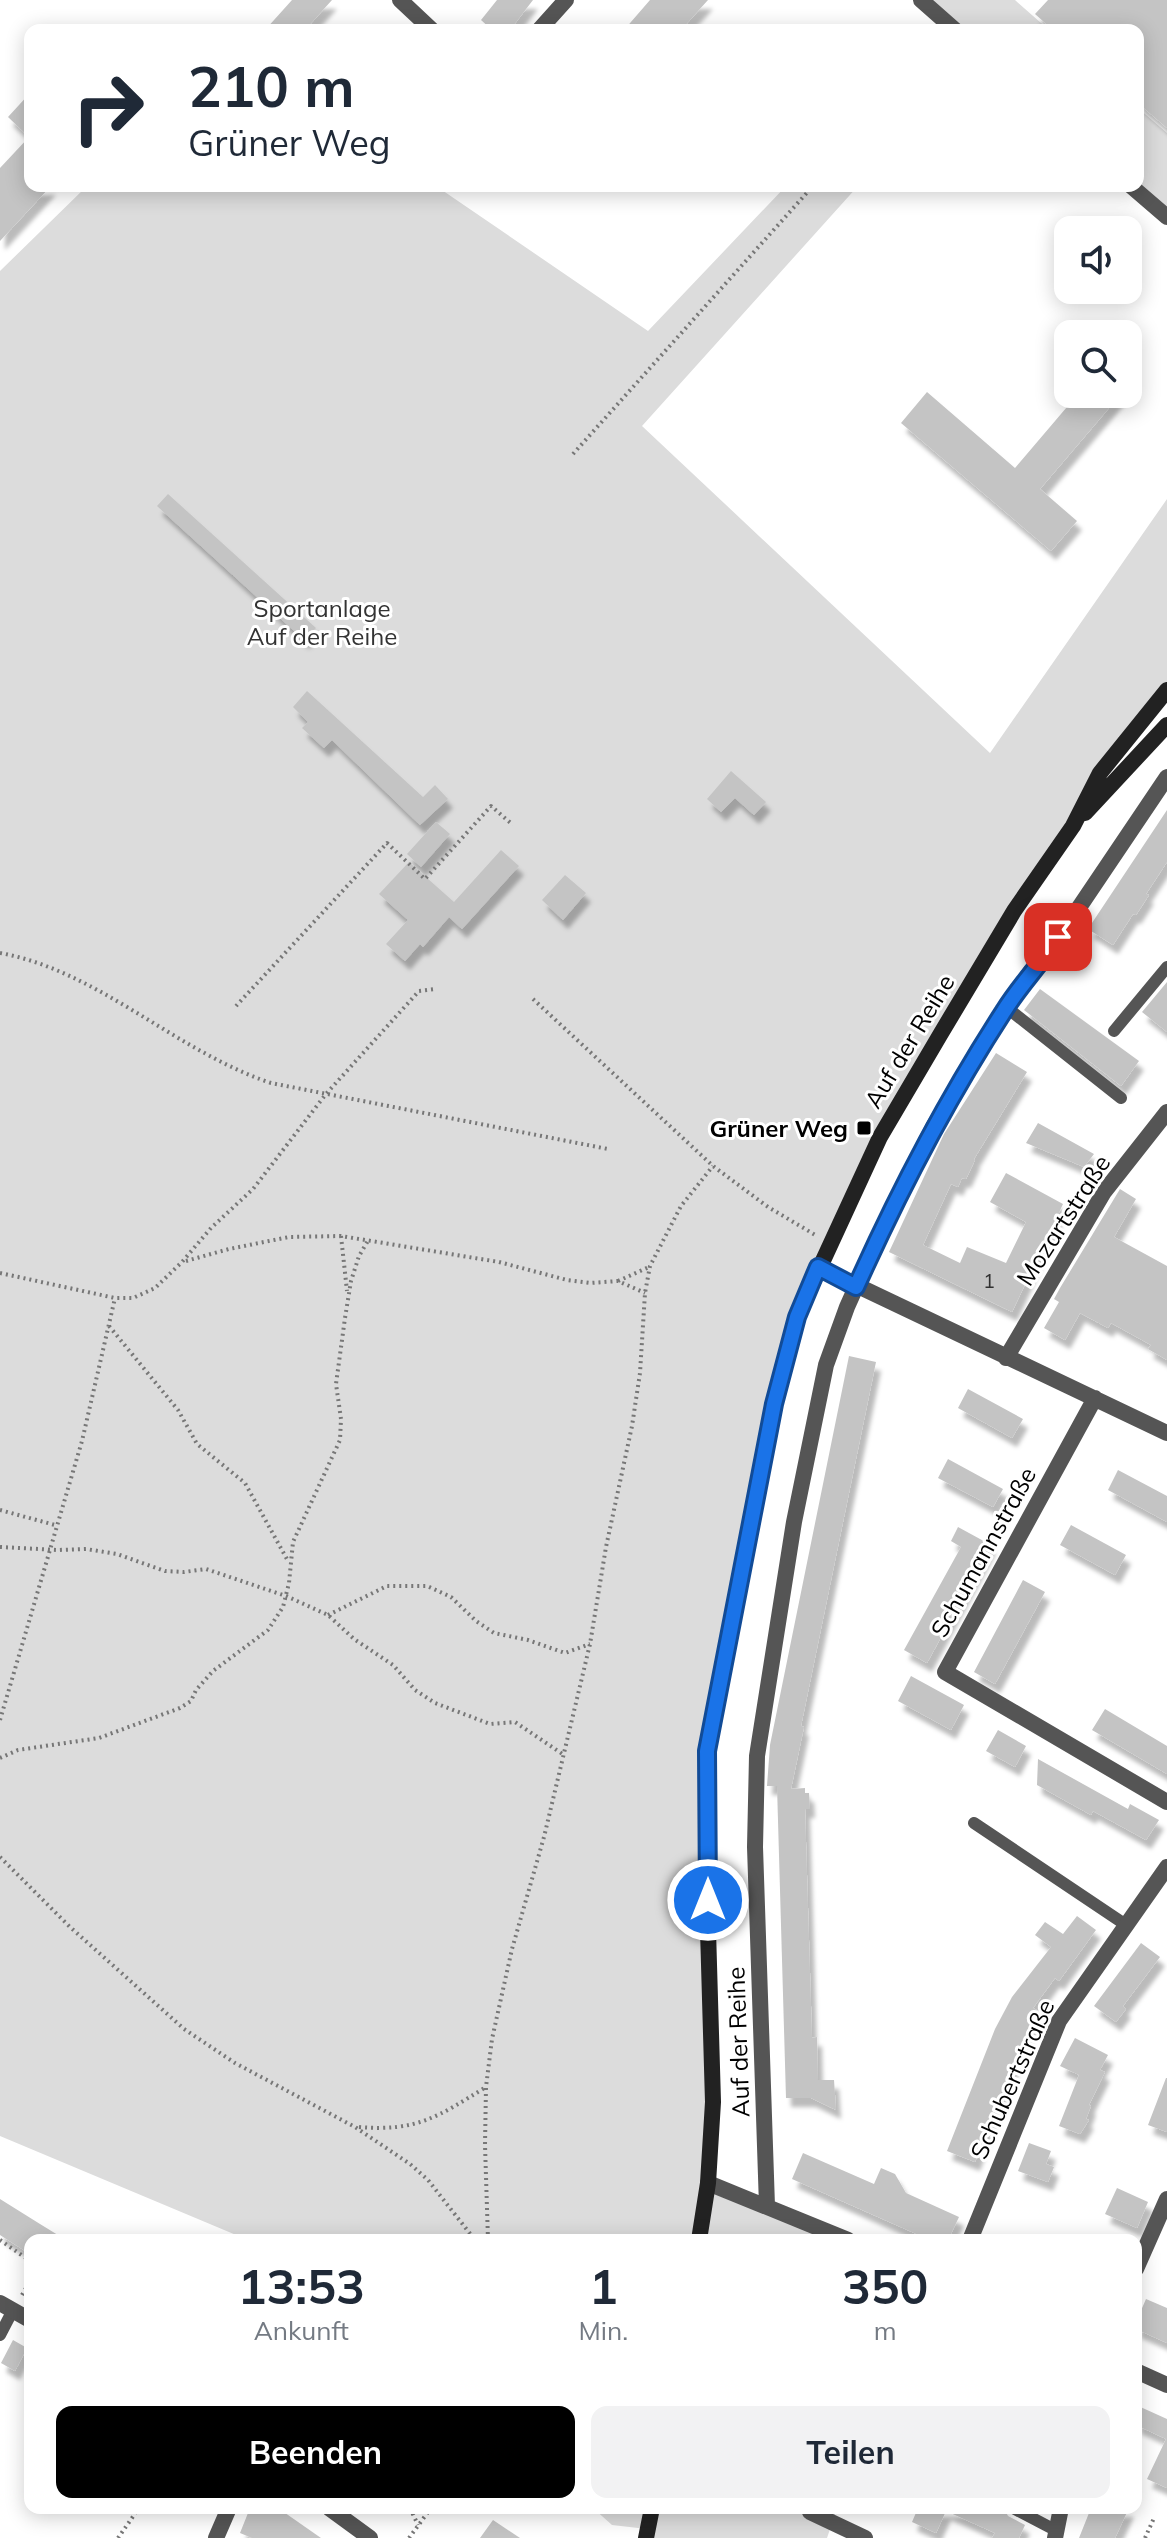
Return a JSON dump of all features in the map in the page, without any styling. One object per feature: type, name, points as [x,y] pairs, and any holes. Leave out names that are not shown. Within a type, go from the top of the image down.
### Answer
[{"type":"main road","name":"Auf der Reihe","points":[[700,2234],[708,2183],[713,2102],[707,1751],[774,1404],[797,1317],[818,1267],[895,1111],[1014,911],[1073,826],[1100,773],[1167,690]]},
{"type":"main road","name":"Auf der Reihe","points":[[1073,826],[1167,725]]},
{"type":"main road","points":[[646,2538],[651,2514]]},
{"type":"street","points":[[400,0],[426,24]]},
{"type":"street","points":[[544,24],[566,0]]},
{"type":"street","points":[[921,0],[948,24]]},
{"type":"street","points":[[1138,192],[1167,217]]},
{"type":"street","name":"Auf der Reihe","points":[[767,2206],[755,1847],[757,1756],[794,1522],[826,1365],[886,1220],[933,1127],[1006,1007],[1031,971],[1047,955],[1167,777]]},
{"type":"street","name":"Mozartstraße","points":[[1006,1358],[1104,1192],[1167,1112]]},
{"type":"street","points":[[818,1267],[1167,1433]]},
{"type":"street","name":"Schumannstraße","points":[[1095,1398],[945,1672],[1167,1802]]},
{"type":"street","name":"Schubertstraße","points":[[972,2234],[1059,2021],[1167,1867]]},
{"type":"street","points":[[708,2183],[834,2234]]},
{"type":"street","points":[[1142,2255],[1167,2199]]},
{"type":"street","points":[[1142,2374],[1167,2385]]},
{"type":"street","points":[[216,2538],[226,2514]]},
{"type":"street","points":[[337,2514],[370,2538]]},
{"type":"street","points":[[814,2514],[865,2538]]},
{"type":"street","points":[[1056,2534],[1060,2514]]},
{"type":"lane","points":[[1114,1031],[1167,967]]},
{"type":"lane","points":[[1006,1007],[1121,1098]]},
{"type":"lane","points":[[974,1823],[1126,1925]]},
{"type":"lane","points":[[0,2335],[7,2307]]},
{"type":"lane","points":[[1023,2514],[1056,2534]]},
{"type":"path","points":[[573,454],[808,192]]},
{"type":"path","points":[[236,1006],[387,843],[425,879],[491,806],[513,825]]},
{"type":"path","points":[[0,953],[42,963],[91,987],[219,1063],[271,1083],[608,1149]]},
{"type":"path","points":[[0,1273],[115,1298],[133,1298],[155,1288],[211,1228],[253,1189],[326,1094],[419,991],[436,989]]},
{"type":"path","points":[[533,999],[713,1166],[768,1207],[829,1244]]},
{"type":"path","points":[[488,2234],[486,2087],[498,2008],[544,1837],[590,1644],[606,1547],[632,1426],[650,1266],[681,1206],[713,1166]]},
{"type":"path","points":[[182,1262],[289,1237],[341,1236],[499,1262],[578,1282],[618,1281],[650,1266]]},
{"type":"path","points":[[341,1236],[348,1297]]},
{"type":"path","points":[[0,1758],[18,1750],[99,1738],[180,1708],[191,1701],[196,1690],[213,1671],[268,1630],[283,1607],[289,1563],[298,1529],[340,1440],[341,1419],[336,1384],[348,1297],[359,1256],[369,1239]]},
{"type":"path","points":[[618,1281],[645,1293]]},
{"type":"path","points":[[0,1720],[82,1441],[115,1298]]},
{"type":"path","points":[[109,1325],[178,1410],[197,1444],[245,1483],[289,1563]]},
{"type":"path","points":[[0,1510],[57,1526]]},
{"type":"path","points":[[0,1547],[101,1551],[165,1571],[206,1569],[286,1596],[328,1615],[354,1639],[393,1665],[415,1690],[435,1703],[490,1724],[515,1722],[564,1755]]},
{"type":"path","points":[[328,1615],[387,1586],[427,1586],[451,1597],[494,1633],[528,1640],[565,1653],[590,1644]]},
{"type":"path","points":[[0,1857],[70,1927],[184,2029],[263,2080],[355,2127],[421,2172],[470,2234]]},
{"type":"path","points":[[355,2127],[380,2129],[428,2121],[486,2087]]},
{"type":"path","points":[[0,2240],[24,2257]]},
{"type":"path","points":[[118,2538],[135,2514]]},
{"type":"path","points":[[413,2514],[418,2525]]},
{"type":"path","points":[[409,2538],[426,2514]]},
{"type":"path","points":[[1145,2538],[1154,2518]]},
{"type":"green space","points":[[927,0],[1015,0],[1042,24],[954,24]]},
{"type":"green space","points":[[1144,113],[1167,133],[1167,211],[1144,191]]},
{"type":"green space","name":"Sportanlage Auf der Reihe","points":[[81,192],[445,192],[648,331],[780,192],[853,192],[642,426],[990,753],[1167,499],[1167,687],[1068,823],[1009,911],[793,1313],[703,1752],[708,2183],[833,2234],[234,2234],[0,2136],[0,271]]},
{"type":"green space","points":[[600,2514],[835,2514],[827,2538],[646,2538],[647,2529],[612,2525]]},
{"type":"building","points":[[292,0],[332,0],[310,24],[270,24]]},
{"type":"building","points":[[497,0],[533,0],[515,24],[485,24],[481,20]]},
{"type":"building","points":[[650,0],[708,0],[686,24],[629,24]]},
{"type":"building","points":[[1048,0],[1167,0],[1167,128],[1144,108],[1144,24],[1046,24],[1035,14]]},
{"type":"building","points":[[24,100],[24,132],[8,117]]},
{"type":"building","points":[[24,142],[24,192],[45,192],[0,241],[0,168]]},
{"type":"building","points":[[927,392],[1015,468],[1066,408],[1109,408],[1040,489],[1077,521],[1051,551],[901,423]]},
{"type":"building","points":[[168,494],[316,628],[304,640],[157,506]]},
{"type":"building","points":[[307,691],[423,797],[435,785],[448,799],[420,825],[332,740],[324,748],[302,728],[308,722],[293,707]]},
{"type":"building","points":[[731,771],[766,802],[754,815],[735,798],[721,812],[707,799]]},
{"type":"building","points":[[1167,810],[1167,862],[1136,915],[1133,914],[1113,945],[1088,929]]},
{"type":"building","points":[[436,822],[450,834],[421,867],[407,854]]},
{"type":"building","points":[[501,850],[519,866],[462,929],[449,917],[423,947],[420,944],[405,961],[386,944],[408,920],[379,894],[409,862],[454,902]]},
{"type":"building","points":[[565,875],[586,893],[563,920],[542,900]]},
{"type":"building","points":[[1167,982],[1167,1032],[1142,1012]]},
{"type":"building","points":[[1040,989],[1139,1061],[1121,1086],[1024,1010]]},
{"type":"building","points":[[996,1053],[1027,1072],[974,1159],[966,1179],[962,1178],[958,1187],[951,1184],[923,1245],[960,1263],[967,1247],[1006,1263],[1026,1222],[990,1202],[1006,1173],[1063,1204],[1012,1312],[889,1252],[944,1134]]},
{"type":"building","points":[[1038,1123],[1094,1154],[1084,1167],[1026,1143]]},
{"type":"building","points":[[1120,1189],[1136,1199],[1114,1237],[1167,1266],[1167,1360],[1148,1349],[1151,1345],[1111,1323],[1108,1328],[1080,1313],[1065,1340],[1044,1328],[1059,1302],[1054,1299],[1060,1288]]},
{"type":"building","points":[[849,1356],[876,1362],[801,1726],[804,1727],[791,1789],[805,1788],[805,1793],[809,1793],[810,1809],[805,1809],[812,2038],[817,2037],[818,2080],[834,2080],[836,2110],[811,2098],[786,2098],[777,1786],[767,1786],[770,1745]]},
{"type":"building","points":[[968,1389],[1023,1419],[1012,1438],[958,1408]]},
{"type":"building","points":[[948,1459],[1003,1489],[993,1507],[938,1478]]},
{"type":"building","points":[[1118,1470],[1167,1496],[1167,1522],[1108,1490]]},
{"type":"building","points":[[1071,1525],[1126,1555],[1115,1575],[1060,1545]]},
{"type":"building","points":[[958,1527],[991,1545],[927,1663],[904,1650],[961,1547],[951,1541]]},
{"type":"building","points":[[1023,1580],[1045,1592],[995,1684],[974,1672]]},
{"type":"building","points":[[911,1676],[964,1705],[951,1730],[898,1701]]},
{"type":"building","points":[[1105,1709],[1167,1746],[1167,1774],[1092,1730]]},
{"type":"building","points":[[998,1730],[1026,1746],[1015,1767],[986,1751]]},
{"type":"building","points":[[1038,1759],[1128,1809],[1130,1804],[1159,1820],[1146,1840],[1093,1811],[1091,1815],[1037,1785]]},
{"type":"building","points":[[1077,1916],[1096,1930],[1059,1981],[1055,1978],[1033,2008],[1038,2011],[1008,2073],[975,2162],[947,2151],[995,2029],[1012,1997],[1051,1947],[1035,1935],[1045,1922],[1063,1934]]},
{"type":"building","points":[[1141,1943],[1160,1957],[1123,2006],[1126,2009],[1116,2022],[1094,2006]]},
{"type":"building","points":[[1075,2038],[1108,2055],[1100,2070],[1105,2072],[1089,2105],[1086,2119],[1089,2120],[1080,2134],[1059,2126],[1079,2075],[1060,2066]]},
{"type":"building","points":[[1167,2078],[1167,2132],[1148,2125]]},
{"type":"building","points":[[1029,2143],[1051,2151],[1046,2164],[1054,2167],[1048,2182],[1018,2171]]},
{"type":"building","points":[[803,2153],[874,2184],[881,2168],[895,2174],[906,2193],[959,2217],[951,2234],[916,2234],[792,2179]]},
{"type":"building","points":[[1117,2188],[1148,2202],[1137,2228],[1105,2214]]},
{"type":"building","points":[[0,2199],[56,2234],[24,2234],[24,2250],[0,2235]]},
{"type":"building","points":[[1146,2299],[1167,2308],[1167,2343],[1142,2332],[1142,2308]]},
{"type":"building","points":[[13,2340],[24,2346],[24,2354],[15,2371],[1,2363]]},
{"type":"building","points":[[1142,2408],[1167,2419],[1167,2488],[1147,2479],[1166,2439],[1142,2428]]},
{"type":"building","points":[[248,2514],[287,2514],[321,2538],[252,2538],[240,2533]]},
{"type":"building","points":[[915,2514],[945,2514],[936,2533],[912,2522]]},
{"type":"building","points":[[953,2514],[1007,2514],[1025,2525],[1019,2538],[992,2538],[995,2533]]},
{"type":"building","points":[[1089,2514],[1126,2514],[1115,2538],[1079,2538]]},
{"type":"building","points":[[493,2520],[520,2538],[480,2538]]},
{"type":"place","name":"Grüner Weg","points":[[864,1128]]},
{"type":"route","points":[[708,1900],[707,1751],[774,1404],[797,1317],[818,1267],[856,1287],[933,1127],[1006,1007],[1058,937]]}]
